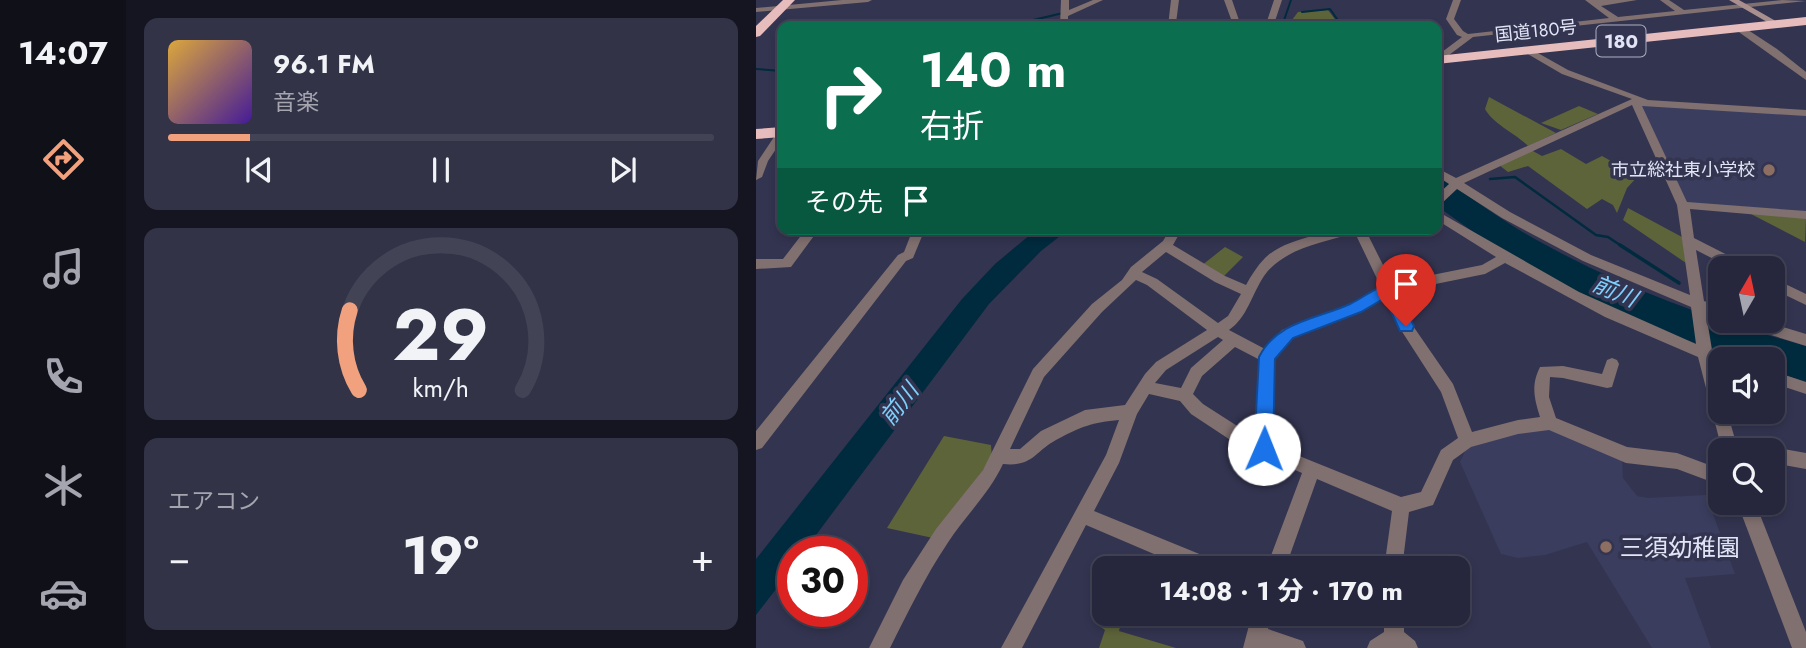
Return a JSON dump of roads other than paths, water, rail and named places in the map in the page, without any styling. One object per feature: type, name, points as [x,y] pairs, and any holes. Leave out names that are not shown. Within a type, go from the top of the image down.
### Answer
[{"type":"highway","points":[[756,24],[781,4]]},
{"type":"highway","points":[[756,33],[781,4]]},
{"type":"highway","name":"国道180号","points":[[1442,60],[1806,21]]},
{"type":"highway","points":[[756,134],[777,133]]},
{"type":"street","points":[[756,10],[781,4],[868,0]]},
{"type":"street","points":[[1064,21],[1065,0]]},
{"type":"street","points":[[1064,13],[1099,0]]},
{"type":"street","points":[[1173,21],[1175,0]]},
{"type":"street","points":[[1228,0],[1235,21]]},
{"type":"street","points":[[1271,21],[1278,0]]},
{"type":"street","points":[[1457,0],[1450,19],[1460,33],[1468,37]]},
{"type":"street","points":[[1592,2],[1633,0]]},
{"type":"street","points":[[1664,0],[1682,13]]},
{"type":"street","points":[[1733,0],[1777,24]]},
{"type":"street","points":[[1442,58],[1468,37],[1804,0]]},
{"type":"street","points":[[1592,2],[1616,20]]},
{"type":"street","points":[[1739,28],[1806,77]]},
{"type":"street","points":[[1530,51],[1584,80],[1649,103]]},
{"type":"street","points":[[1635,102],[1683,205],[1698,307],[1709,347]]},
{"type":"street","points":[[1442,196],[1455,183],[1478,171],[1635,102],[1806,113]]},
{"type":"street","points":[[756,177],[762,161],[777,140]]},
{"type":"street","points":[[1442,174],[1552,241],[1637,281],[1708,310]]},
{"type":"street","points":[[1683,205],[1806,215]]},
{"type":"street","points":[[1442,218],[1504,258],[1601,310],[1708,353]]},
{"type":"street","points":[[756,264],[786,264],[808,235]]},
{"type":"street","points":[[756,443],[902,258],[909,255],[917,235]]},
{"type":"street","points":[[879,648],[910,587],[942,535],[989,476],[1038,373],[1097,308],[1127,283],[1133,274],[1165,246],[1172,235]]},
{"type":"street","points":[[1011,648],[1124,434],[1130,412],[1161,366],[1233,320],[1259,274],[1278,255],[1304,243],[1334,235]]},
{"type":"street","points":[[1360,235],[1406,326],[1448,389],[1467,441]]},
{"type":"street","points":[[1689,240],[1719,256]]},
{"type":"street","points":[[1165,246],[1220,279],[1248,292]]},
{"type":"street","points":[[1264,449],[1267,357],[1287,334],[1356,308],[1388,289],[1485,268],[1504,258]]},
{"type":"street","points":[[1133,274],[1152,282],[1219,331],[1267,357]]},
{"type":"street","points":[[1785,289],[1806,300]]},
{"type":"street","points":[[1783,333],[1806,340]]},
{"type":"street","points":[[1185,395],[1196,372],[1234,339]]},
{"type":"street","points":[[1550,423],[1540,394],[1540,379],[1545,370],[1607,382],[1612,364]]},
{"type":"street","points":[[1785,381],[1806,388]]},
{"type":"street","points":[[1145,387],[1185,395],[1222,427],[1264,449],[1401,506],[1427,499],[1447,455],[1467,441],[1518,427],[1550,423],[1626,455],[1677,461],[1708,473]]},
{"type":"street","points":[[999,456],[1018,458],[1047,436],[1091,415],[1130,412]]},
{"type":"street","points":[[1785,457],[1806,461]]},
{"type":"street","points":[[1280,556],[1312,469]]},
{"type":"street","points":[[1395,556],[1401,506]]},
{"type":"street","points":[[1083,515],[1181,556]]},
{"type":"street","points":[[1751,515],[1802,648]]},
{"type":"street","points":[[1393,644],[1394,626]]},
{"type":"street","points":[[1255,642],[1296,648]]},
{"type":"water","name":"前川","points":[[1442,177],[1549,247],[1657,297],[1708,316],[1708,333],[1762,333],[1806,346],[1806,382],[1785,375],[1785,347],[1708,348],[1610,307],[1548,277],[1479,236],[1442,210]]},
{"type":"water","name":"前川","points":[[1030,235],[1061,235],[1041,251],[989,304],[815,536],[777,536],[777,588],[756,615],[756,559],[962,299],[995,264]]},
{"type":"waterway","points":[[1284,21],[1291,0]]},
{"type":"waterway","points":[[1302,12],[1330,9],[1338,21]]},
{"type":"waterway","points":[[1029,21],[1063,13]]},
{"type":"waterway","points":[[756,69],[777,71]]},
{"type":"waterway","points":[[1490,179],[1515,177],[1596,235],[1608,237],[1620,245]]},
{"type":"waterway","points":[[1620,245],[1679,283]]},
{"type":"place","name":"市立総社東小学校","points":[[1769,170]]},
{"type":"place","name":"三須幼稚園","points":[[1606,547]]}]
